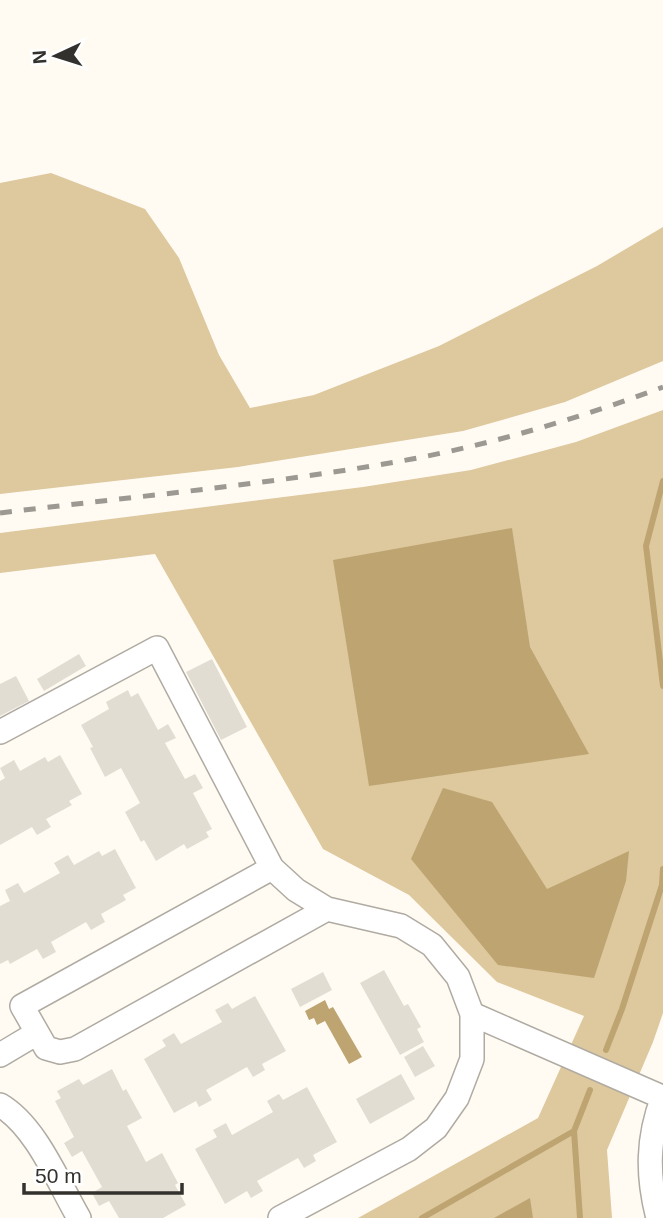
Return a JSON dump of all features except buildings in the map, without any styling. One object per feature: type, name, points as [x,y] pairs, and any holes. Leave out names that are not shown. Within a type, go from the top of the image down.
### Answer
[{"type":"lane","points":[[0,732],[156,648],[272,868],[296,890],[327,909],[401,926],[432,945],[458,977],[472,1014],[472,1059],[457,1098],[436,1128],[409,1149],[280,1218]]},
{"type":"lane","points":[[272,868],[22,1006],[46,1048],[60,1052],[75,1049],[327,909]]},
{"type":"lane","points":[[472,1014],[663,1097],[652,1131],[649,1158],[650,1188],[658,1218]]},
{"type":"lane","points":[[0,1055],[37,1033]]},
{"type":"lane","points":[[0,1105],[12,1112],[30,1133],[79,1218]]},
{"type":"shaded area","points":[[51,173],[145,209],[179,258],[219,355],[250,408],[314,395],[439,346],[597,266],[663,227],[663,361],[565,402],[463,431],[238,467],[0,494],[0,183]]},
{"type":"shaded area","points":[[663,410],[663,1013],[607,1150],[612,1218],[358,1218],[538,1118],[584,1016],[497,982],[409,895],[323,849],[155,554],[0,573],[0,533],[363,487],[471,470],[576,442]]},
{"type":"shaded area","points":[[512,528],[530,647],[589,754],[369,786],[333,560]]},
{"type":"shaded area","points":[[443,788],[492,802],[547,889],[629,851],[626,881],[594,978],[498,965],[411,859]]},
{"type":"shaded area","points":[[325,1000],[329,1009],[333,1007],[362,1057],[349,1064],[325,1021],[317,1025],[314,1018],[309,1020],[305,1011]]},
{"type":"shaded area","points":[[530,1198],[533,1218],[494,1218]]},
{"type":"waterway","points":[[663,481],[646,546],[663,686]]},
{"type":"waterway","points":[[606,1050],[662,885],[663,869]]},
{"type":"waterway","points":[[580,1218],[574,1131],[590,1090]]},
{"type":"waterway","points":[[422,1218],[574,1131]]},
{"type":"railway","points":[[0,513],[258,483],[412,459],[539,428],[663,387]]}]
